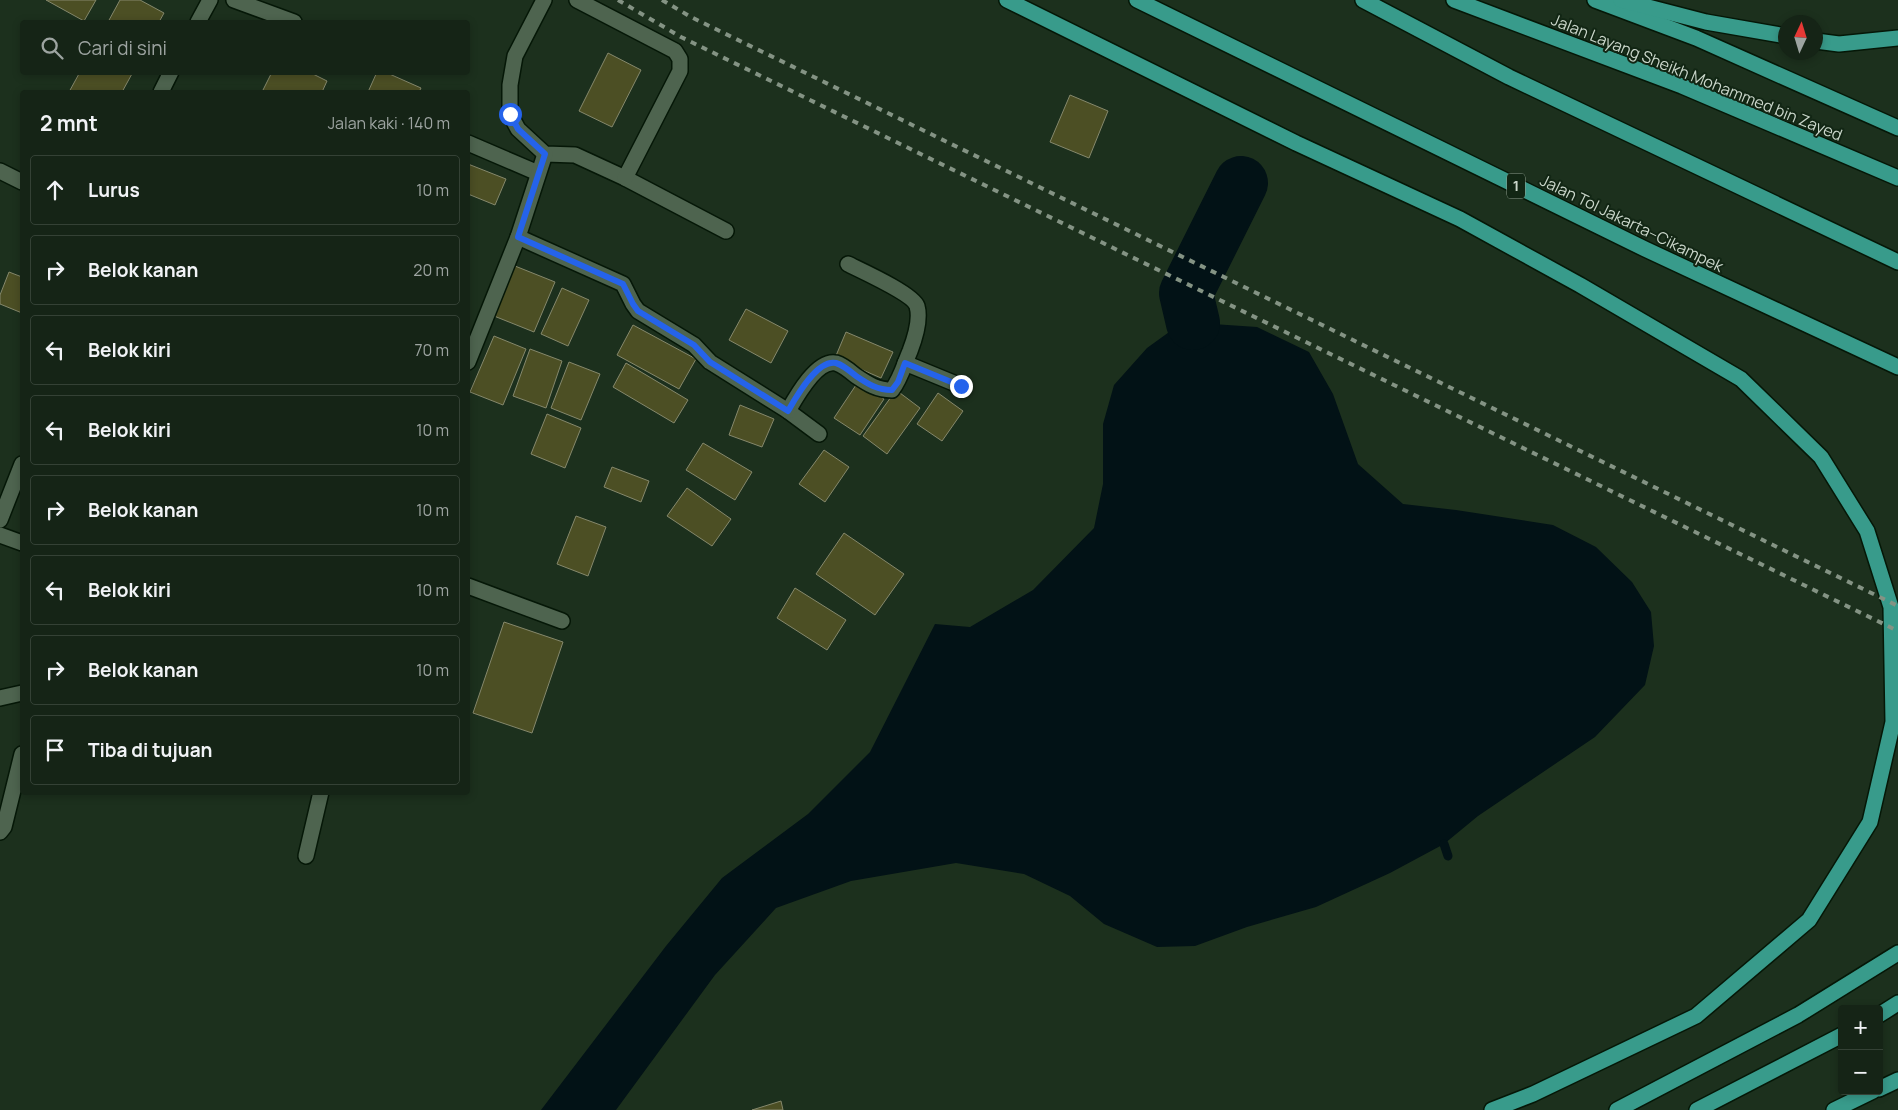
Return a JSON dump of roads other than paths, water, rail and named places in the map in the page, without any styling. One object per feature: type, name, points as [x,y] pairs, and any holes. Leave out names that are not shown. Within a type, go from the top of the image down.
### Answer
[{"type":"highway","points":[[1007,0],[1296,143],[1460,220],[1580,285],[1741,379],[1821,457],[1867,532],[1891,607],[1893,722],[1870,822],[1809,920],[1696,1016],[1533,1094],[1492,1110]]},
{"type":"highway","name":"Jalan Tol Jakarta–Cikampek","points":[[1138,0],[1645,249],[1898,367]]},
{"type":"highway","points":[[1363,0],[1509,77],[1898,262]]},
{"type":"highway","name":"Jalan Layang Sheikh Mohammed bin Zayed","points":[[1454,0],[1682,86],[1898,178]]},
{"type":"highway","name":"Jalan Layang Sheikh Mohammed bin Zayed","points":[[1596,0],[1696,38],[1898,128]]},
{"type":"highway","points":[[1621,0],[1706,22],[1778,35]]},
{"type":"highway","points":[[1823,42],[1839,44],[1898,38]]},
{"type":"highway","points":[[1616,1110],[1798,1015],[1898,953]]},
{"type":"highway","points":[[1883,1012],[1898,1002]]},
{"type":"highway","points":[[1697,1110],[1838,1037]]},
{"type":"highway","points":[[1883,1086],[1898,1080]]},
{"type":"highway","points":[[1834,1110],[1866,1095]]},
{"type":"street","points":[[199,20],[210,0]]},
{"type":"street","points":[[234,0],[289,20]]},
{"type":"street","points":[[544,0],[515,56],[510,85],[510,114],[518,129],[545,154],[575,155],[625,178],[726,231]]},
{"type":"street","points":[[577,0],[674,51],[680,58],[680,71],[625,178]]},
{"type":"street","points":[[162,90],[170,75]]},
{"type":"street","points":[[470,144],[538,174]]},
{"type":"street","points":[[470,357],[518,237],[545,154]]},
{"type":"street","points":[[0,171],[20,181]]},
{"type":"street","points":[[518,237],[623,284],[638,311],[694,345],[710,362],[788,411],[819,434]]},
{"type":"street","points":[[788,411],[811,376],[828,363],[842,366],[867,384],[884,390],[892,390],[898,382],[915,340],[917,304],[909,296],[848,264]]},
{"type":"street","points":[[905,363],[961,386]]},
{"type":"street","points":[[0,520],[20,469]]},
{"type":"street","points":[[0,535],[20,542]]},
{"type":"street","points":[[470,587],[562,621]]},
{"type":"street","points":[[0,698],[20,693]]},
{"type":"street","points":[[0,832],[4,826],[20,768]]},
{"type":"street","points":[[306,856],[320,795]]},
{"type":"waterway","points":[[1193,323],[1186,293],[1241,183]]},
{"type":"waterway","points":[[1444,844],[1448,856]]},
{"type":"railway","points":[[618,0],[681,37],[1898,631]]},
{"type":"railway","points":[[662,0],[691,17],[1898,606]]}]
